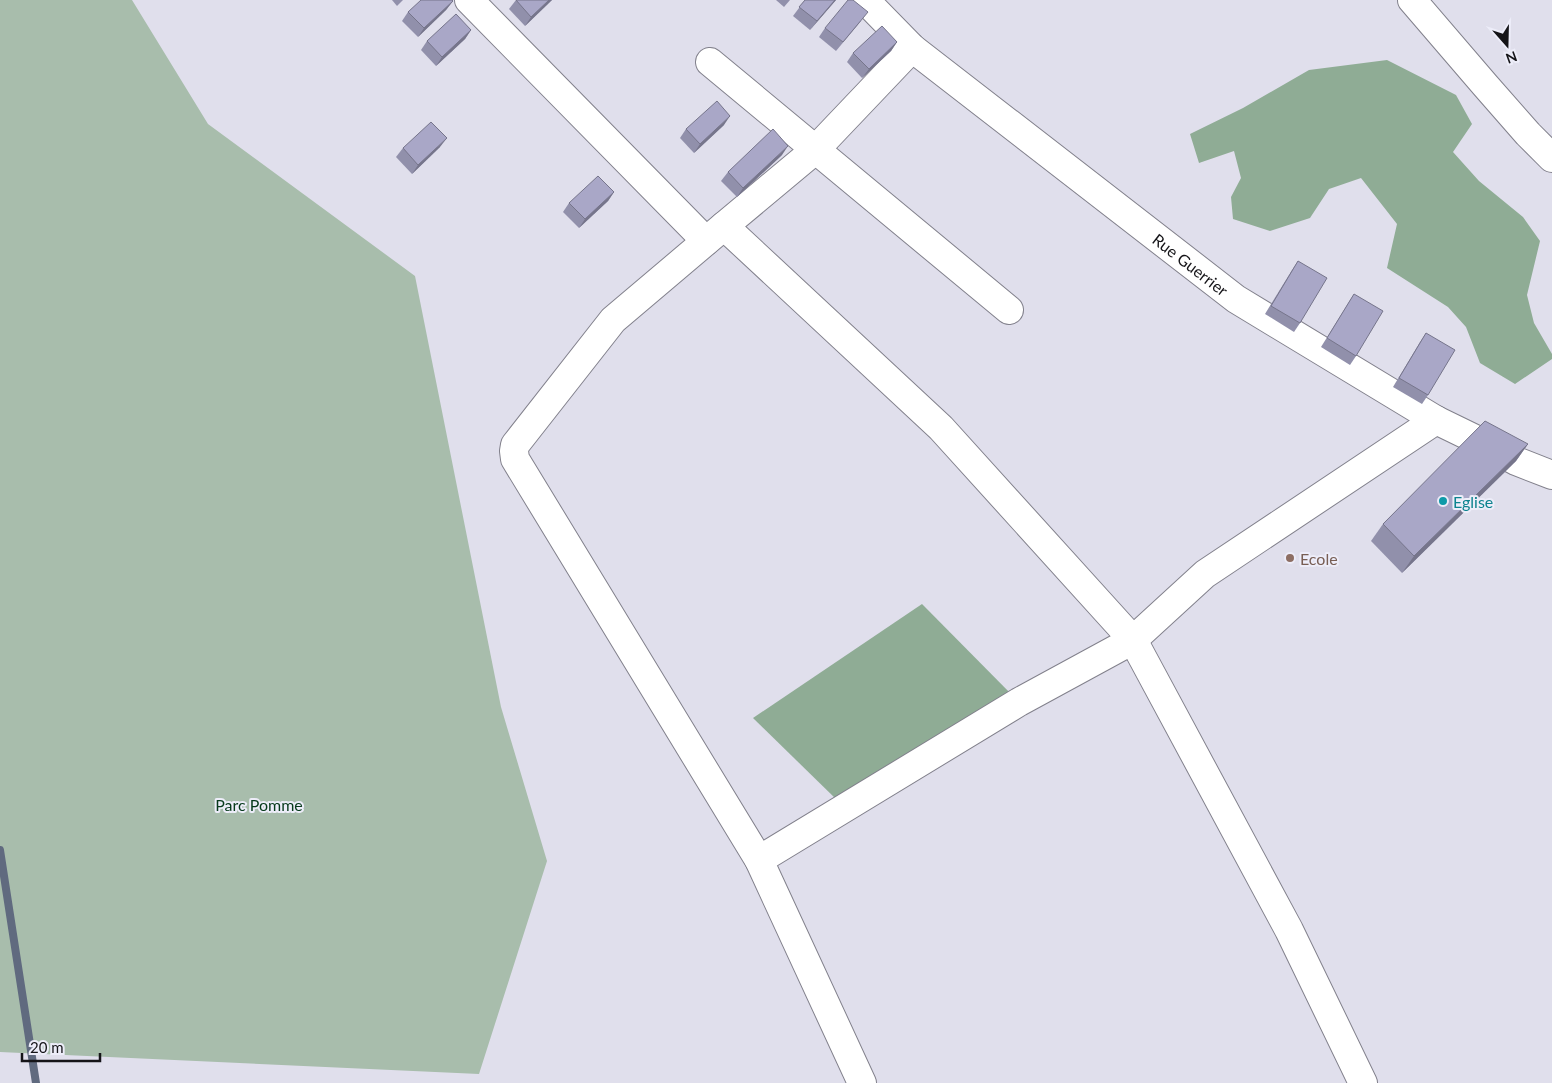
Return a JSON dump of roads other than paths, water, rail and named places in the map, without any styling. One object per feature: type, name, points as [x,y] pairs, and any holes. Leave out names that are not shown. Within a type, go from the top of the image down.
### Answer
[{"type":"street","points":[[469,0],[715,234],[941,428],[1133,640],[1289,930],[1363,1083]]},
{"type":"street","name":"Rue Guerrier","points":[[865,0],[912,48],[1236,299],[1436,420],[1516,461],[1552,475]]},
{"type":"street","points":[[1412,0],[1522,127],[1552,158]]},
{"type":"street","points":[[862,1083],[759,860],[515,459],[514,451],[515,444],[613,320],[815,150],[912,48]]},
{"type":"street","points":[[710,62],[1009,310]]},
{"type":"street","points":[[759,860],[1019,702],[1133,640],[1206,574],[1436,420]]},
{"type":"waterway","points":[[0,850],[36,1083]]},
{"type":"place","name":"Eglise","points":[[1443,501]]},
{"type":"place","name":"Ecole","points":[[1290,558]]},
{"type":"park label","name":"Parc Pomme","points":[[259,804]]}]
